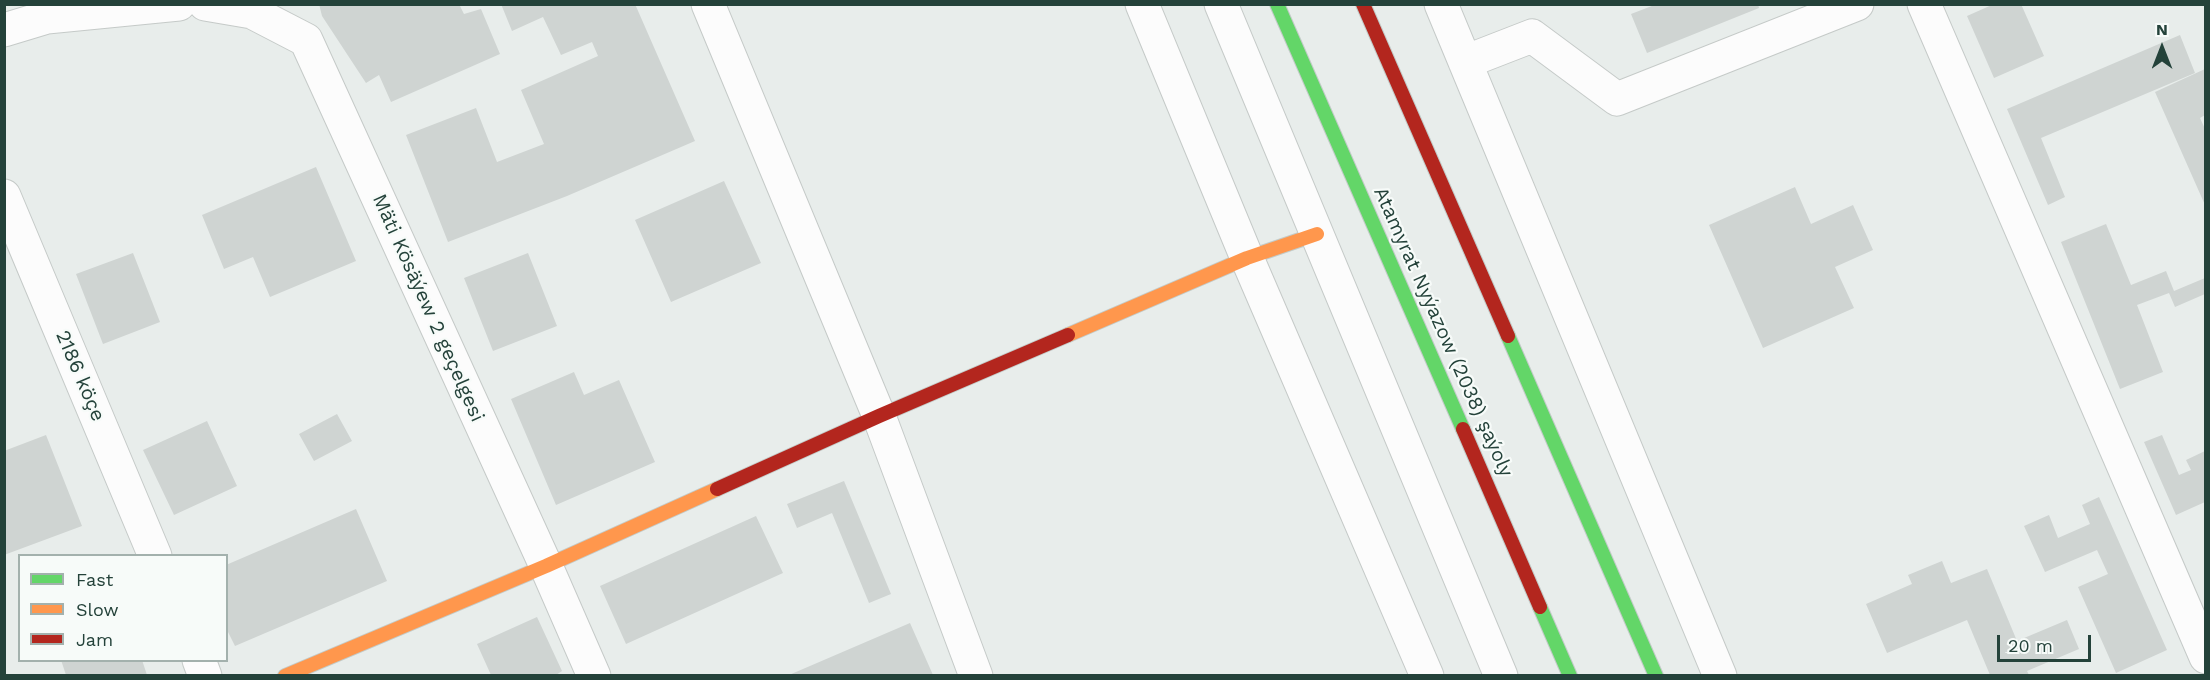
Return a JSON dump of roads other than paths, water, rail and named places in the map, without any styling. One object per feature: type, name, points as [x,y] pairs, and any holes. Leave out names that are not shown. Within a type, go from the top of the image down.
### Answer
[{"type":"main road","name":"Atamyrat Nyýazow (2038) şaýoly","points":[[1277,4],[1570,675]]},
{"type":"main road","points":[[1364,4],[1656,675]]},
{"type":"main road","points":[[285,675],[546,566],[879,416],[1247,258],[1317,234]]},
{"type":"street","points":[[4,30],[47,17],[179,4]]},
{"type":"street","name":"Mäti Kösäýew 2 geçelgesi","points":[[205,4],[252,12],[306,40],[594,675]]},
{"type":"street","points":[[708,4],[879,416],[976,675]]},
{"type":"street","points":[[1142,4],[1247,258],[1427,675]]},
{"type":"street","points":[[1221,4],[1501,675]]},
{"type":"street","points":[[1442,4],[1720,675]]},
{"type":"street","points":[[1465,62],[1532,36],[1617,99],[1857,4]]},
{"type":"street","points":[[1924,4],[2205,657]]},
{"type":"street","name":"2186 köçe","points":[[4,196],[155,554]]}]
